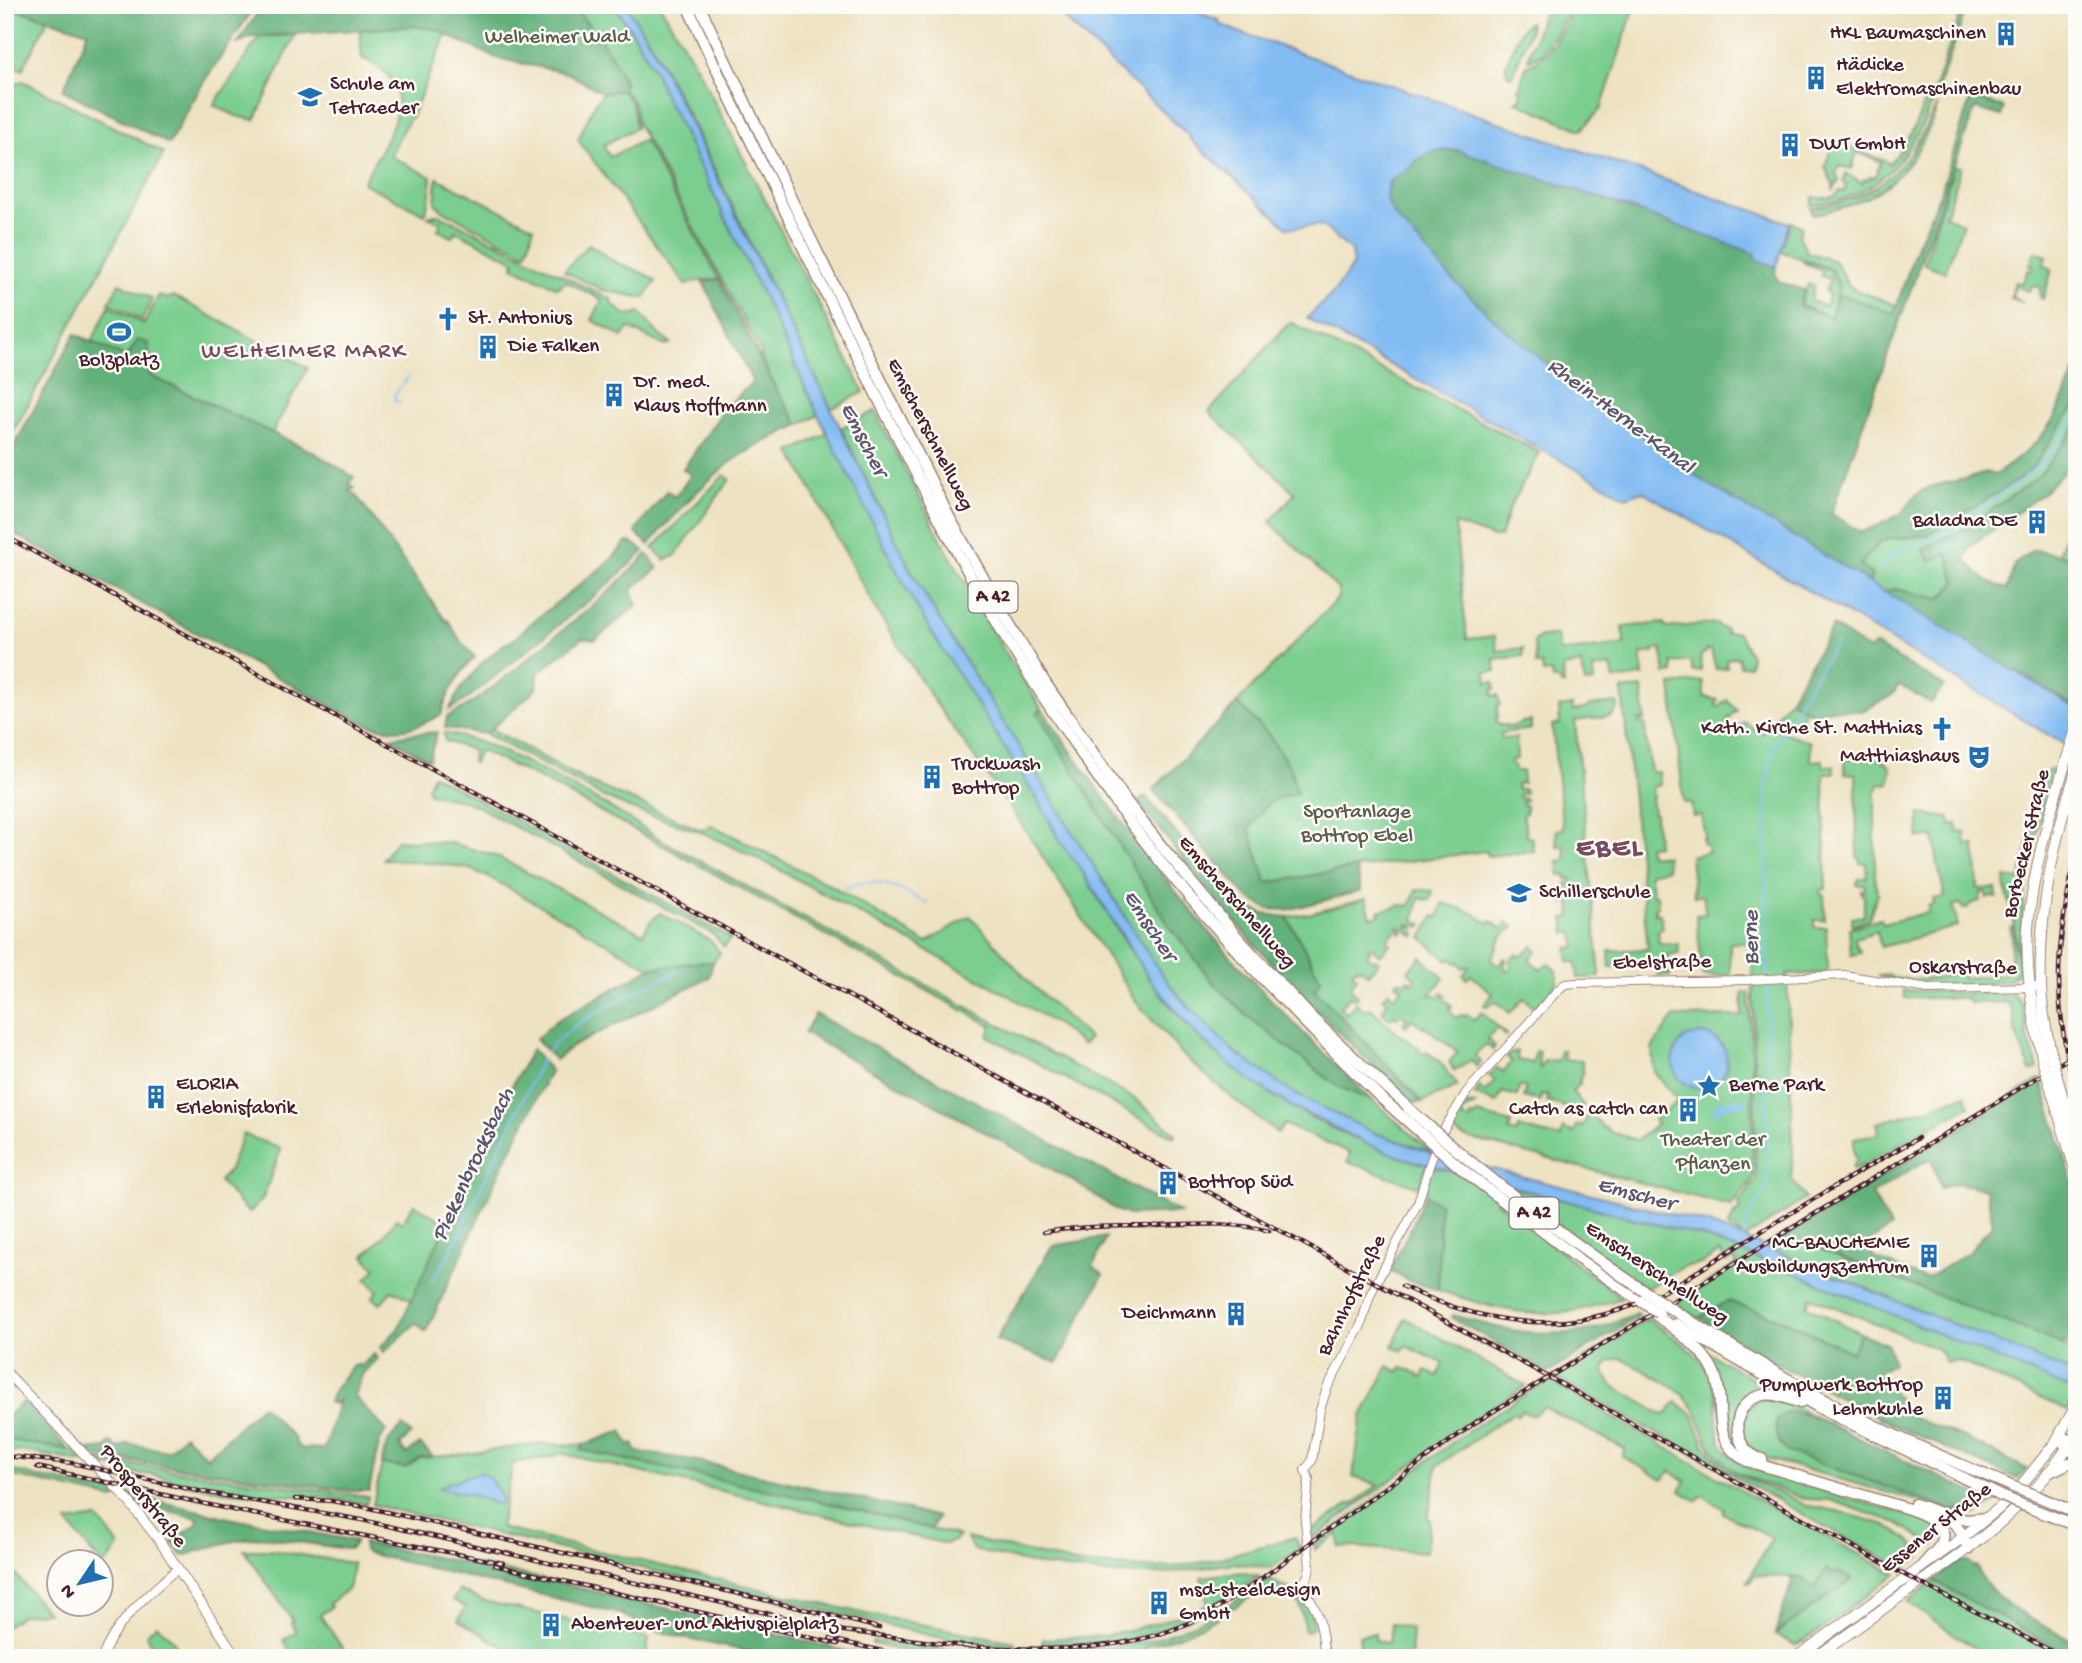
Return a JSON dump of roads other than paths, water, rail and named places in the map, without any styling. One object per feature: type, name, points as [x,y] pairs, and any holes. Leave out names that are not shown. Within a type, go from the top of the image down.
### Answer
[{"type":"highway","name":"Emscherschnellweg","points":[[687,5],[781,203],[957,553],[1015,653],[1115,803],[1231,945],[1306,1025],[1380,1097],[1463,1170],[1576,1257],[1641,1301],[1892,1434],[2077,1512]]},
{"type":"highway","name":"Emscherschnellweg","points":[[699,5],[820,259],[948,515],[996,603],[1046,684],[1127,802],[1207,902],[1312,1018],[1470,1162],[1661,1312]]},
{"type":"highway","name":"A 42","points":[[1661,1312],[1717,1349],[1823,1410],[2001,1496],[2077,1526]]},
{"type":"highway","points":[[1661,1312],[1709,1362],[1719,1387],[1720,1427],[1724,1439],[1738,1456],[1929,1516],[1937,1522],[1942,1531],[1941,1545],[1924,1565]]},
{"type":"highway","points":[[1823,1410],[1781,1397],[1763,1395],[1748,1402],[1741,1410],[1737,1422],[1738,1436],[1743,1448],[1756,1458],[1946,1515],[1967,1520],[1987,1518]]},
{"type":"highway","points":[[2060,1436],[2074,1444]]},
{"type":"highway","points":[[2048,1473],[2069,1463],[2077,1463]]},
{"type":"highway","points":[[1909,1509],[1934,1515],[1961,1539]]},
{"type":"highway","points":[[1946,1515],[1968,1549]]},
{"type":"main road","name":"Borbecker Straße","points":[[2077,726],[2040,859],[2028,930],[2050,1068],[2077,1176]]},
{"type":"main road","name":"Borbecker Straße","points":[[2036,987],[2048,892],[2059,832],[2074,775]]},
{"type":"main road","name":"Borbecker Straße","points":[[2050,1068],[2077,1147]]},
{"type":"main road","name":"Prosperstraße","points":[[5,1371],[125,1496],[178,1568],[237,1658]]},
{"type":"main road","name":"Essener Straße","points":[[1795,1658],[1961,1539],[2016,1492],[2060,1436],[2077,1404]]},
{"type":"main road","name":"Essener Straße","points":[[1815,1658],[1968,1549],[2012,1513],[2074,1444]]},
{"type":"street","name":"Oskarstraße","points":[[1844,975],[1928,989],[2036,987]]},
{"type":"street","name":"Ebelstraße","points":[[1565,984],[1844,975]]},
{"type":"street","name":"Bahnhofstraße","points":[[1325,1658],[1317,1610],[1300,1588],[1308,1576],[1310,1566],[1304,1521],[1309,1479],[1305,1469],[1312,1461],[1320,1410],[1327,1388],[1362,1325],[1370,1296],[1418,1203],[1436,1145],[1451,1115],[1466,1093],[1565,984]]},
{"type":"street","points":[[102,1658],[114,1633],[155,1588],[178,1568]]},
{"type":"water","points":[[613,5],[626,5],[652,46],[910,569],[939,619],[1160,972],[1183,1001],[1234,1052],[1297,1095],[1375,1133],[1437,1155],[1706,1223],[2077,1375],[2077,1392],[1701,1236],[1432,1166],[1367,1144],[1291,1106],[1256,1084],[1226,1062],[1195,1033],[1151,981],[1062,844],[1042,807],[927,625],[818,415],[652,67]]},
{"type":"water","points":[[1050,5],[1193,5],[1204,15],[1219,20],[1219,24],[1236,31],[1789,223],[1776,267],[1755,259],[1756,254],[1457,150],[1434,151],[1418,159],[1391,180],[1387,186],[1386,199],[1394,215],[1450,277],[1502,327],[1629,427],[1706,483],[2077,709],[2077,752],[1642,491],[1626,497],[1307,318],[1336,290],[1353,264],[1351,251],[1322,225],[1288,228]]},
{"type":"water","points":[[1700,1034],[1719,1042],[1727,1061],[1719,1080],[1700,1088],[1681,1080],[1673,1061],[1681,1042]]},
{"type":"water","points":[[477,1473],[488,1476],[502,1497],[499,1505],[475,1496],[439,1488],[440,1486]]},
{"type":"waterway","points":[[400,403],[395,401],[394,396],[409,376]]},
{"type":"waterway","name":"Berne","points":[[1880,570],[1895,553],[1944,533],[2018,483],[2046,458],[2077,412]]},
{"type":"waterway","name":"Berne","points":[[1767,974],[1766,793],[1771,754],[1800,700],[1836,643]]},
{"type":"waterway","points":[[845,888],[868,882],[878,883],[898,889],[928,904]]},
{"type":"waterway","name":"Piekenbrocksbach","points":[[547,1052],[573,1027],[590,1016],[677,972]]},
{"type":"waterway","name":"Berne","points":[[1743,1240],[1749,1217],[1767,1187],[1767,983]]},
{"type":"waterway","name":"Piekenbrocksbach","points":[[431,1282],[449,1255],[542,1059]]},
{"type":"waterway","points":[[1716,1111],[1720,1105],[1745,1101]]},
{"type":"railway","points":[[5,536],[1563,1385],[1899,1572],[2065,1658]]},
{"type":"railway","points":[[2077,853],[2064,917],[2059,975],[2063,1033],[2077,1097]]},
{"type":"railway","points":[[962,1646],[1046,1649],[1104,1645],[1159,1634],[1204,1615],[1253,1585],[1476,1422],[2077,1053]]},
{"type":"railway","points":[[1402,1286],[1456,1308],[1511,1320],[1567,1321],[1623,1309],[1672,1287],[1918,1138]]},
{"type":"railway","points":[[1044,1232],[1099,1227],[1212,1224],[1269,1231]]},
{"type":"railway","points":[[5,1456],[72,1463],[203,1492],[362,1520],[844,1631],[971,1647]]},
{"type":"railway","points":[[37,1467],[233,1510],[503,1563]]},
{"type":"railway","points":[[295,1499],[332,1501],[365,1507],[879,1628]]},
{"type":"railway","points":[[494,1565],[838,1644]]},
{"type":"railway","points":[[830,1639],[913,1658]]},
{"type":"place","name":"HKL Baumaschinen","points":[[2006,34]]},
{"type":"place","name":"Hädicke Elektromaschinenbau","points":[[1816,78]]},
{"type":"place","name":"Schule am Tetraeder","points":[[310,97]]},
{"type":"place","name":"DWT GmbH","points":[[1790,145]]},
{"type":"place","name":"St. Antonius","points":[[448,319]]},
{"type":"place","name":"Bolzplatz","points":[[119,332]]},
{"type":"place","name":"Die Falken","points":[[488,347]]},
{"type":"place","name":"Dr. med. Klaus Hoffmann","points":[[614,395]]},
{"type":"place","name":"Baladna DE","points":[[2037,522]]},
{"type":"place","name":"Kath. Kirche St. Matthias","points":[[1942,729]]},
{"type":"place","name":"Matthiashaus","points":[[1979,757]]},
{"type":"place","name":"Truckwash Bottrop","points":[[932,777]]},
{"type":"place","name":"Schillerschule","points":[[1519,893]]},
{"type":"place","name":"Berne Park","points":[[1709,1086]]},
{"type":"place","name":"ELORIA Erlebnisfabrik","points":[[156,1097]]},
{"type":"place","name":"Catch as catch can","points":[[1688,1110]]},
{"type":"place","name":"Bottrop Süd","points":[[1168,1183]]},
{"type":"place","name":"MC-BAUCHEMIE Ausbildungszentrum","points":[[1929,1256]]},
{"type":"place","name":"Deichmann","points":[[1236,1314]]},
{"type":"place","name":"Pumpwerk Bottrop Lehmkuhle","points":[[1943,1398]]},
{"type":"place","name":"msd-steeldesign GmbH","points":[[1159,1603]]},
{"type":"place","name":"Abenteuer- und Aktivspielplatz","points":[[551,1625]]},
{"type":"district","name":"WELHEIMER MARK","points":[[304,352]]},
{"type":"district","name":"EBEL","points":[[1610,849]]},
{"type":"park label","name":"Welheimer Wald","points":[[557,38]]},
{"type":"park label","name":"Sportanlage Bottrop Ebel","points":[[1357,825]]},
{"type":"park label","name":"Theater der Pflanzen","points":[[1713,1153]]},
{"type":"water label","name":"Rhein-Herne-Kanal","points":[[1620,417]]},
{"type":"water label","name":"Emscher","points":[[863,440]]},
{"type":"water label","name":"Emscher","points":[[1149,926]]},
{"type":"water label","name":"Emscher","points":[[1636,1195]]}]
